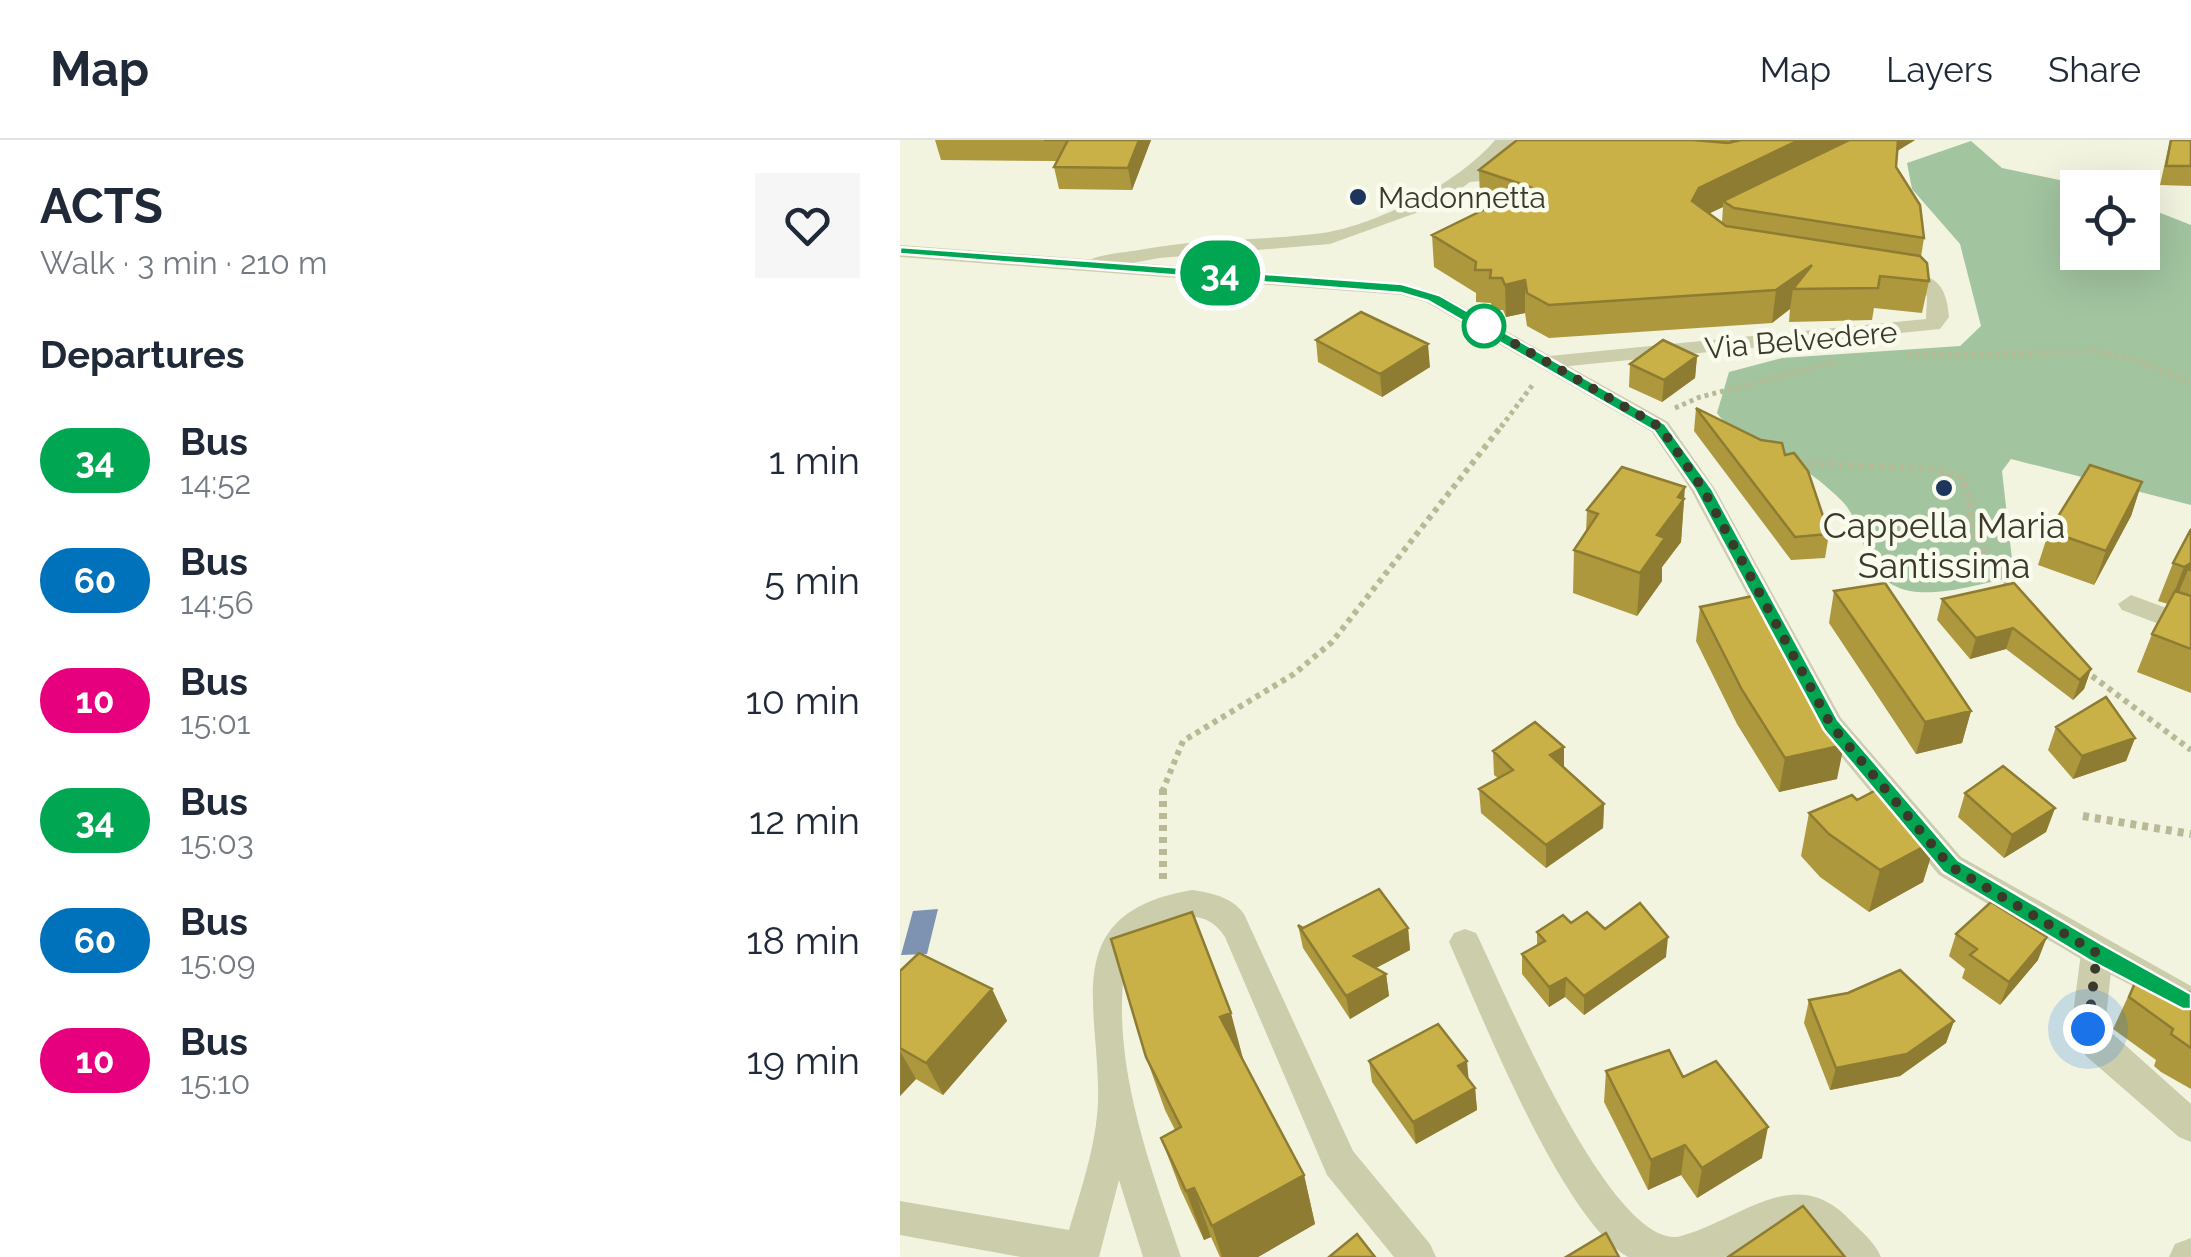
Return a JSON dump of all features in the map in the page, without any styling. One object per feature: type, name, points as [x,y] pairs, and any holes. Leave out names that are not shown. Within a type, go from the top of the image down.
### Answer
[{"type":"street","points":[[1159,269],[1202,259],[1324,251],[1373,239],[1449,202],[1505,140]]},
{"type":"street","points":[[1092,264],[1159,252],[1330,238],[1431,200],[1486,162]]},
{"type":"street","points":[[900,252],[1402,288],[1434,298],[1652,421],[1703,489],[1831,725],[1950,866],[2097,953],[2191,1002]]},
{"type":"street","name":"Via Belvedere","points":[[1549,362],[1918,330],[1932,325],[1939,317],[1937,294],[1922,280],[1866,270]]},
{"type":"street","points":[[2131,604],[2191,627]]},
{"type":"street","points":[[900,1218],[1081,1253],[1103,1176],[1115,1110],[1110,965],[1121,943],[1138,925],[1166,907],[1200,904],[1224,912],[1238,930],[1340,1163],[1417,1257]]},
{"type":"street","points":[[1465,942],[1550,1124],[1626,1235],[1662,1256],[1688,1255],[1786,1211],[1814,1211],[1862,1257]]},
{"type":"street","points":[[2097,953],[2088,1029],[2098,1046],[2191,1126]]},
{"type":"street","points":[[1115,1110],[1162,1257]]},
{"type":"path","points":[[1902,355],[2098,351],[2141,362],[2191,383]]},
{"type":"path","points":[[1652,421],[1700,397],[1844,360]]},
{"type":"path","points":[[1166,907],[1157,827],[1171,757],[1183,741],[1294,674],[1332,642],[1405,554],[1549,362]]},
{"type":"path","points":[[1781,460],[1819,466],[1935,469],[1962,478],[1969,497],[1971,532],[2022,603]]},
{"type":"path","points":[[2078,666],[2191,750]]},
{"type":"path","points":[[2083,816],[2191,834]]},
{"type":"green space","points":[[1971,141],[2002,168],[2060,180],[2060,270],[2160,270],[2160,213],[2191,225],[2191,505],[2011,459],[2002,471],[2014,577],[1953,590],[1906,590],[1893,585],[1874,568],[1855,521],[1842,501],[1782,455],[1736,431],[1717,413],[1729,372],[1782,358],[1960,346],[1981,326],[1960,244],[1912,189],[1907,163]]},
{"type":"water","points":[[938,909],[927,954],[901,955],[913,911]]},
{"type":"building","points":[[1068,140],[1139,140],[1128,168],[1054,167]]},
{"type":"building","points":[[1517,140],[1799,140],[1699,188],[1692,201],[1726,226],[1920,256],[1927,263],[1929,281],[1880,276],[1878,288],[1793,289],[1812,265],[1776,290],[1549,305],[1527,293],[1525,280],[1505,285],[1502,278],[1490,278],[1491,270],[1475,270],[1476,262],[1432,235],[1530,187],[1479,170]]},
{"type":"building","points":[[1849,140],[1898,140],[1896,167],[1920,205],[1924,238],[1734,208],[1723,201]]},
{"type":"building","points":[[2171,140],[2191,140],[2191,166],[2166,166]]},
{"type":"building","points":[[1361,312],[1428,344],[1380,374],[1316,340]]},
{"type":"building","points":[[1663,340],[1697,356],[1664,380],[1630,364]]},
{"type":"building","points":[[1696,408],[1761,440],[1782,443],[1785,455],[1794,453],[1808,471],[1829,534],[1795,537]]},
{"type":"building","points":[[2090,465],[2142,482],[2106,551],[2049,531]]},
{"type":"building","points":[[1622,467],[1685,487],[1678,497],[1684,499],[1657,535],[1665,538],[1640,573],[1574,550],[1598,514],[1587,510]]},
{"type":"building","points":[[2191,529],[2191,563],[2184,567],[2173,563]]},
{"type":"building","points":[[1885,583],[1971,711],[1925,722],[1834,591]]},
{"type":"building","points":[[2014,583],[2091,669],[2080,680],[2013,628],[1976,638],[1942,599]]},
{"type":"building","points":[[2175,591],[2191,596],[2191,649],[2152,634]]},
{"type":"building","points":[[1753,596],[1844,745],[1785,758],[1742,690],[1700,607]]},
{"type":"building","points":[[2106,697],[2135,738],[2082,756],[2056,727]]},
{"type":"building","points":[[1535,722],[1564,747],[1550,755],[1604,804],[1546,845],[1479,789],[1513,770],[1493,751]]},
{"type":"building","points":[[2003,766],[2055,808],[2012,835],[1965,793]]},
{"type":"building","points":[[1882,787],[1936,840],[1880,870],[1829,834],[1809,813],[1852,795],[1857,800]]},
{"type":"building","points":[[1379,889],[1408,928],[1354,956],[1386,974],[1346,996],[1298,925],[1303,928]]},
{"type":"building","points":[[1991,902],[2047,937],[2009,982],[1970,955],[1977,949],[1956,934]]},
{"type":"building","points":[[1640,903],[1668,937],[1584,996],[1566,978],[1549,987],[1522,954],[1545,941],[1537,932],[1563,915],[1571,923],[1587,912],[1605,929]]},
{"type":"building","points":[[1192,912],[1231,1013],[1220,1017],[1304,1175],[1212,1226],[1194,1188],[1186,1191],[1161,1138],[1181,1127],[1146,1057],[1111,939]]},
{"type":"building","points":[[919,953],[992,989],[926,1063],[900,1048],[900,971]]},
{"type":"building","points":[[1900,970],[1954,1021],[1907,1054],[1836,1068],[1809,1000],[1848,993]]},
{"type":"building","points":[[2139,973],[2191,993],[2191,1048],[2171,1034],[2173,1029],[2129,997]]},
{"type":"building","points":[[1438,1024],[1467,1061],[1458,1066],[1475,1088],[1413,1122],[1369,1061]]},
{"type":"building","points":[[1669,1050],[1683,1077],[1716,1061],[1768,1127],[1702,1168],[1685,1145],[1651,1160],[1606,1071]]},
{"type":"building","points":[[1803,1206],[1845,1257],[1728,1257]]},
{"type":"building","points":[[1606,1233],[1619,1257],[1566,1257]]},
{"type":"building","points":[[1357,1234],[1375,1257],[1329,1257]]},
{"type":"bus line","name":"34","points":[[900,252],[1402,288],[1434,298],[1627,404],[1660,427],[1703,489],[1831,725],[1950,866],[2097,953],[2191,1002]]},
{"type":"place","name":"Madonnetta","points":[[1358,197]]},
{"type":"place","name":"Cappella Maria Santissima","points":[[1944,488]]},
{"type":"route","points":[[1484,326],[1627,404],[1660,427],[1703,489],[1831,725],[1950,866],[2097,953],[2088,1029]]}]
